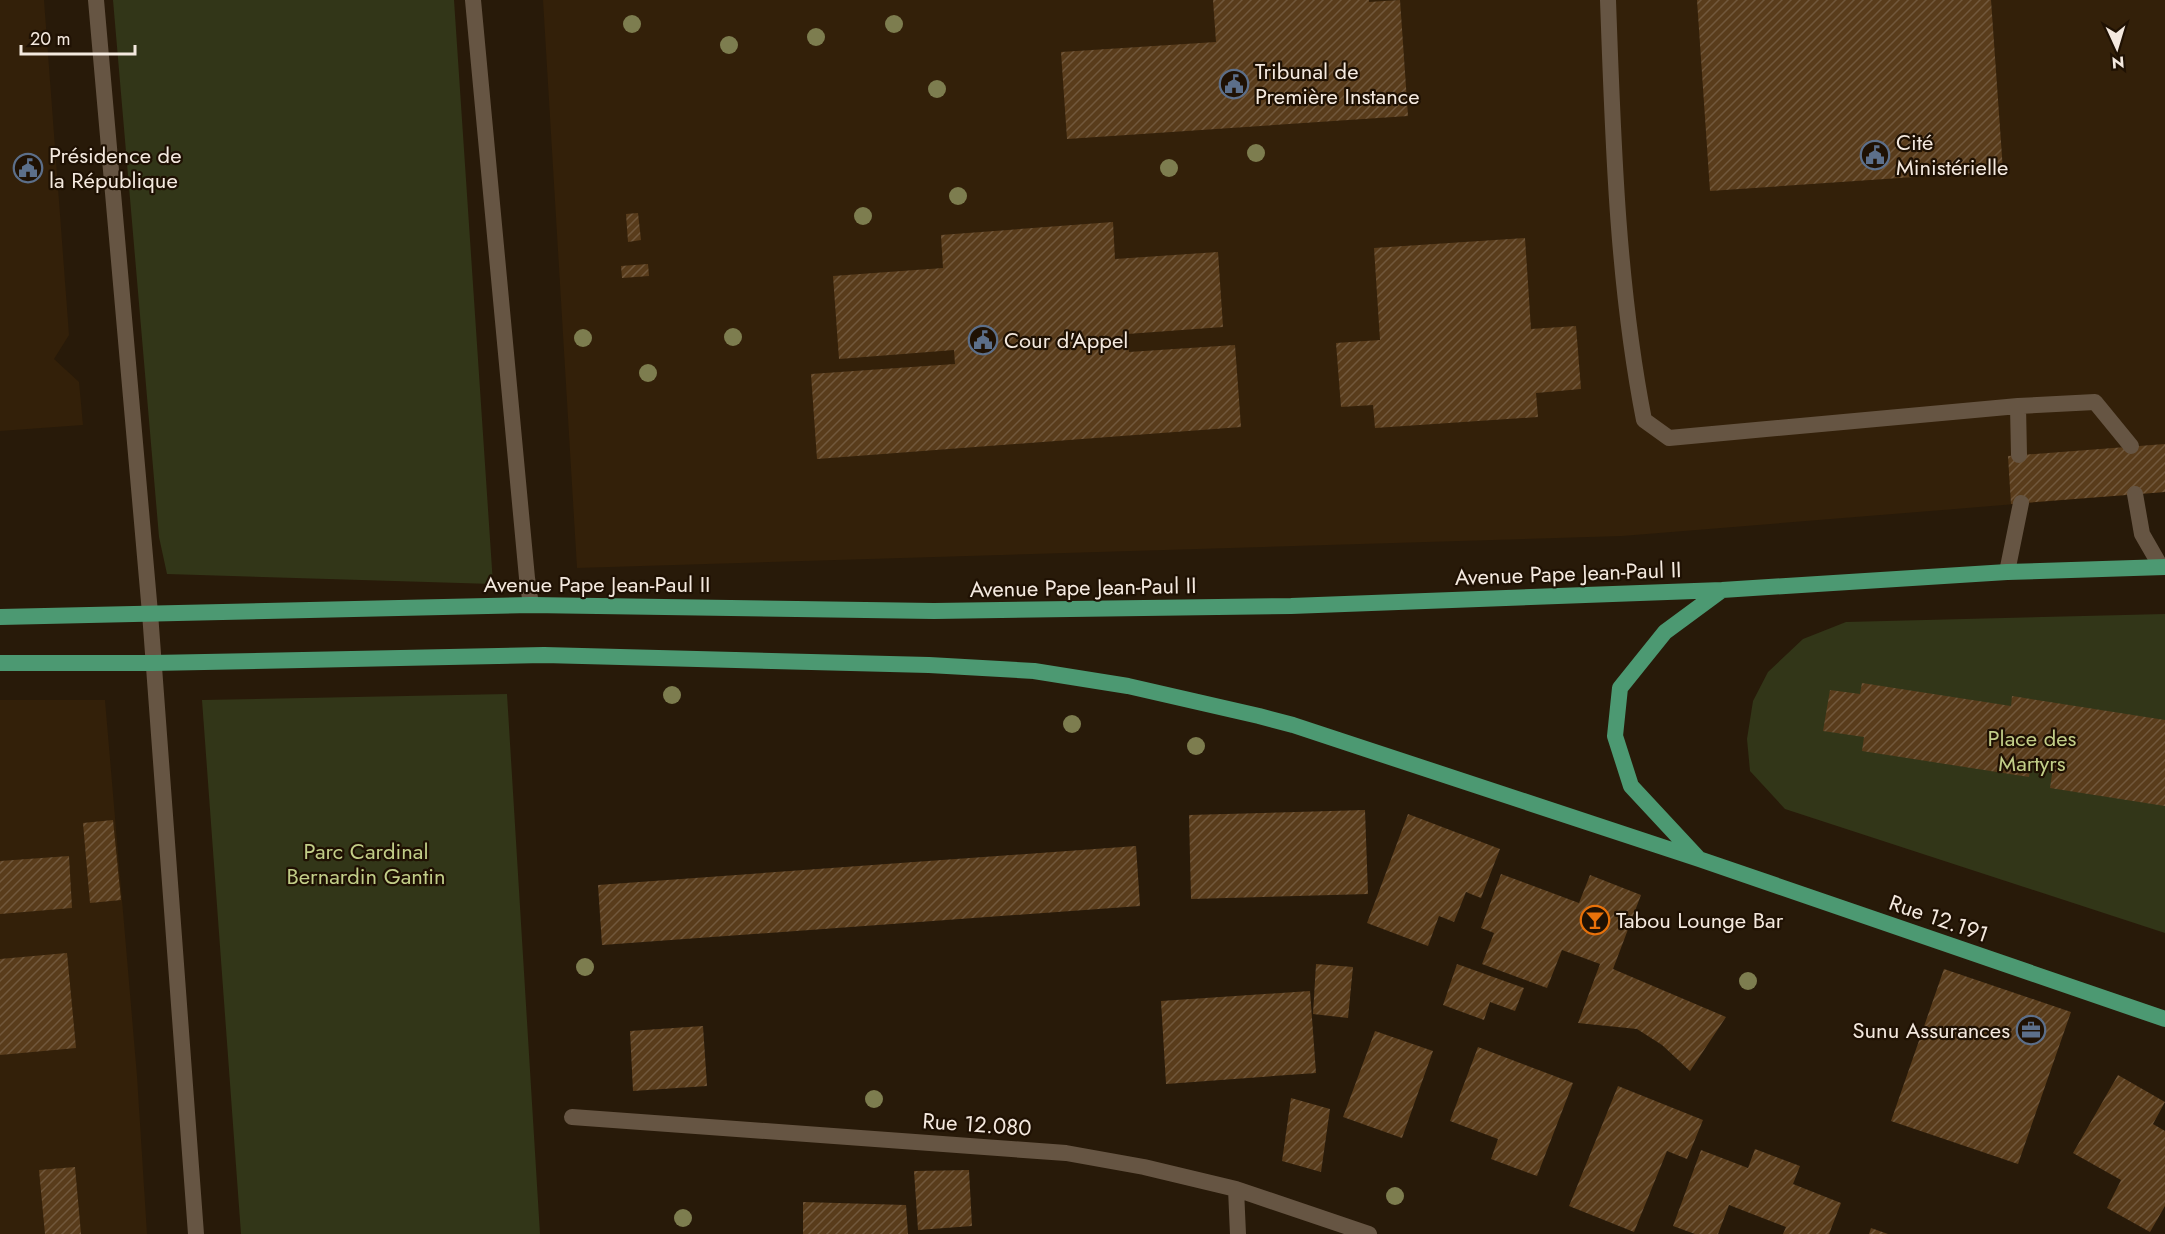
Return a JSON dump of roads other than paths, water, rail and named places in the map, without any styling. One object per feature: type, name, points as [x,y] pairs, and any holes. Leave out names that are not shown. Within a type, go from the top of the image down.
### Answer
[{"type":"main road","name":"Avenue Pape Jean-Paul II","points":[[0,616],[531,604],[934,611],[1291,606],[1722,590],[2007,572],[2163,567]]},
{"type":"main road","points":[[1699,859],[1631,786],[1615,736],[1620,688],[1665,632],[1722,590]]},
{"type":"main road","points":[[0,663],[153,663],[544,656],[842,662],[1034,671],[1128,686],[1259,716],[1699,859]]},
{"type":"main road","name":"Rue 12.191","points":[[1699,859],[2165,1019]]},
{"type":"street","points":[[96,0],[150,613],[196,1234]]},
{"type":"street","points":[[473,0],[526,578],[531,604]]},
{"type":"street","points":[[1608,0],[1613,154],[1632,353],[1644,420],[1669,438],[2018,406],[2095,402],[2131,446]]},
{"type":"street","points":[[2018,406],[2019,455]]},
{"type":"street","points":[[2135,494],[2142,534],[2163,567]]},
{"type":"street","points":[[2007,572],[2021,503]]},
{"type":"street","name":"Rue 12.080","points":[[572,1117],[1066,1153],[1144,1167],[1236,1188],[1369,1234]]},
{"type":"street","points":[[1236,1188],[1238,1234]]},
{"type":"place","name":"Tribunal de Première Instance","points":[[1234,84]]},
{"type":"place","name":"Cité Ministérielle","points":[[1875,155]]},
{"type":"place","name":"Présidence de la République","points":[[28,168]]},
{"type":"place","name":"Cour d'Appel","points":[[983,340]]},
{"type":"place","name":"Tabou Lounge Bar","points":[[1595,920]]},
{"type":"place","name":"Sunu Assurances","points":[[2031,1030]]},
{"type":"park label","name":"Place des Martyrs","points":[[2032,750]]},
{"type":"park label","name":"Parc Cardinal Bernardin Gantin","points":[[366,864]]}]
